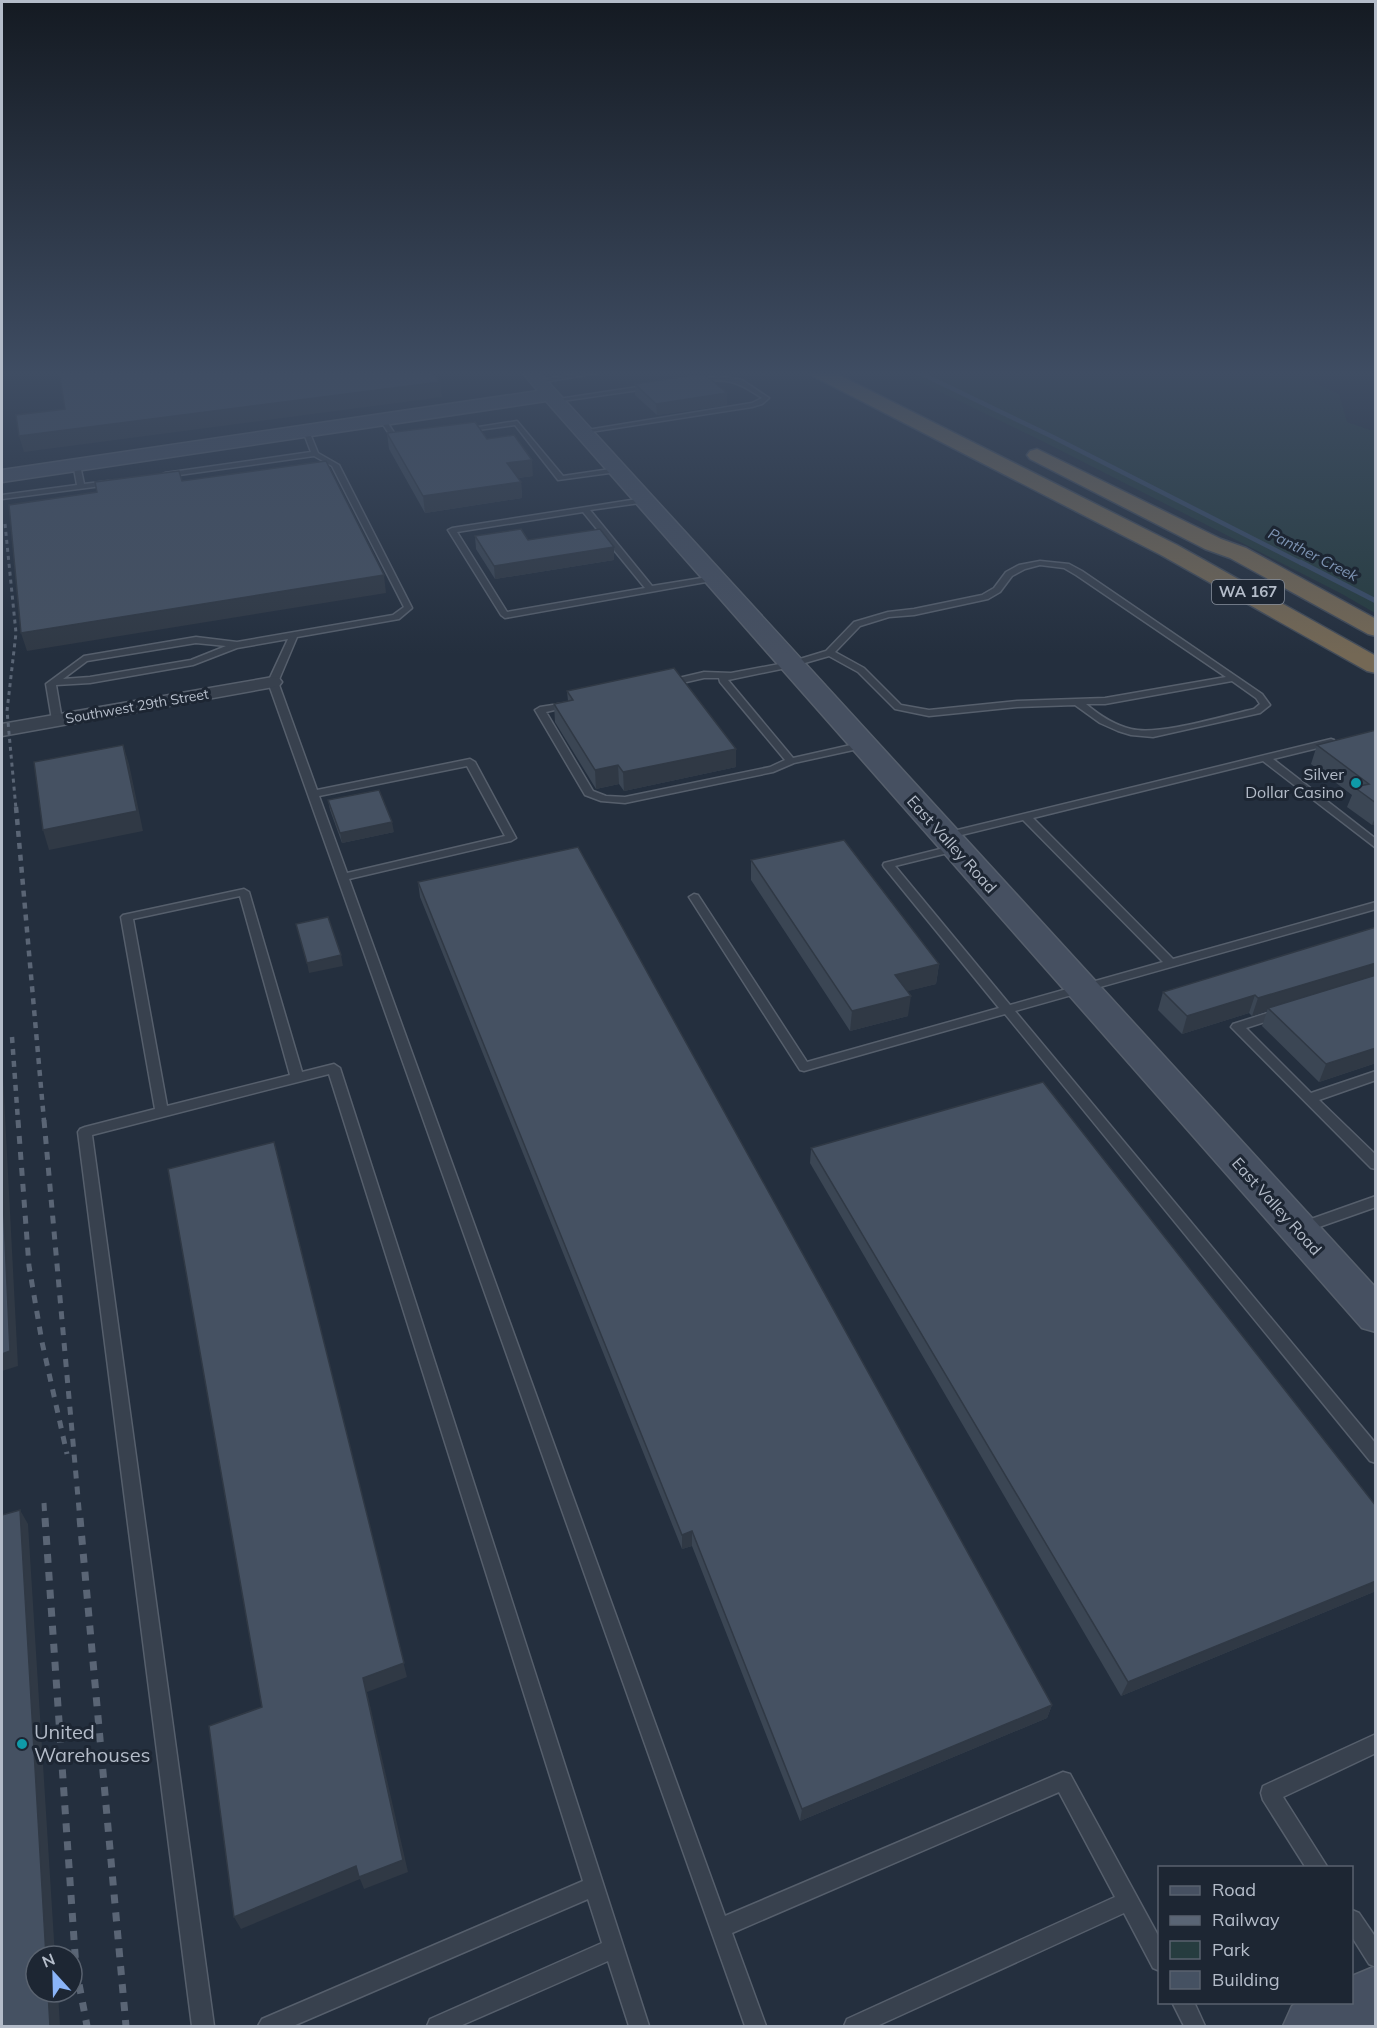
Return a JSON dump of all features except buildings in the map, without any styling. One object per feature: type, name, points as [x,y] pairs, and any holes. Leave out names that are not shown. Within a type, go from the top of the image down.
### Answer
[{"type":"highway","name":"WA 167","points":[[1007,466],[1110,517],[1270,604],[1376,666]]},
{"type":"highway","name":"WA 167","points":[[1057,466],[1258,564],[1376,629]]},
{"type":"highway","points":[[1214,544],[1234,560],[1376,637]]},
{"type":"street","points":[[2,476],[72,466]]},
{"type":"street","name":"East Valley Road","points":[[613,466],[1376,1316]]},
{"type":"street","name":"Southwest 29th Street","points":[[2,730],[273,682]]},
{"type":"street","points":[[1312,2026],[1376,1994]]},
{"type":"lane","points":[[76,466],[81,486]]},
{"type":"lane","points":[[152,477],[233,466]]},
{"type":"lane","points":[[51,684],[90,680],[193,662],[237,645],[396,617],[408,608],[335,466]]},
{"type":"lane","points":[[551,466],[561,478],[617,470]]},
{"type":"lane","points":[[2,497],[116,482]]},
{"type":"lane","points":[[644,500],[452,531],[505,615],[714,578]]},
{"type":"lane","points":[[585,509],[650,589]]},
{"type":"lane","points":[[791,761],[723,680],[723,677],[791,664],[829,653],[857,624],[888,615],[985,597],[997,590],[1009,574],[1022,567],[1040,563],[1066,566],[1079,573],[1259,696],[1265,705],[1257,711],[1153,734],[1137,735],[1121,731],[1100,720],[1077,702]]},
{"type":"lane","points":[[294,635],[273,682],[756,2026]]},
{"type":"lane","points":[[51,684],[84,660],[196,640],[237,645]]},
{"type":"lane","points":[[829,653],[861,669],[898,707],[928,713],[1017,704],[1105,701],[1231,679]]},
{"type":"lane","points":[[657,685],[704,675],[729,675]]},
{"type":"lane","points":[[51,684],[57,720]]},
{"type":"lane","points":[[575,703],[540,710],[589,793],[594,797],[625,800],[773,769],[791,761],[864,745]]},
{"type":"lane","points":[[1342,740],[1025,816],[888,865],[1376,1456]]},
{"type":"lane","points":[[1265,758],[1376,845]]},
{"type":"lane","points":[[313,794],[470,762],[511,838],[343,877]]},
{"type":"lane","points":[[1025,816],[1172,964]]},
{"type":"lane","points":[[162,1112],[127,917],[244,892],[297,1077]]},
{"type":"lane","points":[[694,897],[804,1067],[1376,906]]},
{"type":"lane","points":[[1291,1010],[1238,1027],[1376,1164]]},
{"type":"lane","points":[[203,2026],[85,1132],[334,1068],[639,2026]]},
{"type":"lane","points":[[1310,1098],[1376,1075]]},
{"type":"lane","points":[[1298,1230],[1376,1201]]},
{"type":"lane","points":[[1317,1866],[1270,1793],[1376,1743]]},
{"type":"lane","points":[[720,1928],[1063,1781],[1158,1957]]},
{"type":"lane","points":[[269,2026],[594,1886]]},
{"type":"lane","points":[[854,2026],[1128,1901]]},
{"type":"lane","points":[[1353,1922],[1376,1957]]},
{"type":"lane","points":[[437,2026],[614,1948]]},
{"type":"lane","points":[[1183,2004],[1195,2026]]},
{"type":"green space","points":[[1090,466],[1375,466],[1375,613]]},
{"type":"waterway","name":"Panther Creek","points":[[1109,466],[1303,564]]},
{"type":"waterway","name":"Panther Creek","points":[[1300,562],[1376,601]]},
{"type":"railway","points":[[5,524],[16,633],[7,711],[16,809]]},
{"type":"railway","points":[[16,807],[44,1121]]},
{"type":"railway","points":[[12,1037],[18,1121]]},
{"type":"railway","points":[[18,1120],[29,1266],[42,1342],[67,1454]]},
{"type":"railway","points":[[44,1120],[80,1520]]},
{"type":"railway","points":[[44,1503],[45,1520]]},
{"type":"railway","points":[[45,1518],[76,1968],[87,2026]]},
{"type":"railway","points":[[80,1518],[126,2026]]},
{"type":"place","name":"Silver Dollar Casino","points":[[1356,783]]},
{"type":"place","name":"United Warehouses","points":[[22,1744]]}]
